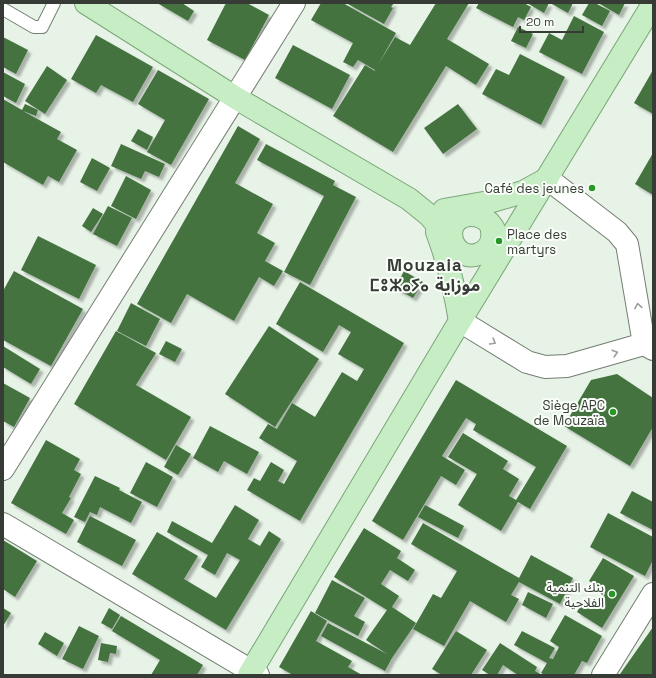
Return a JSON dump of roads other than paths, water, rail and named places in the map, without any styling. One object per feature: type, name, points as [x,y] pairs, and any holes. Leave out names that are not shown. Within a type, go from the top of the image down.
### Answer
[{"type":"main road","points":[[86,3],[236,98],[409,198],[437,213],[483,220]]},
{"type":"main road","points":[[253,674],[460,321],[496,252],[548,179],[653,4]]},
{"type":"main road","points":[[437,213],[489,202],[523,192],[548,179]]},
{"type":"main road","points":[[437,213],[455,247],[460,252],[473,256],[496,252]]},
{"type":"main road","points":[[437,213],[444,251],[457,300],[460,321]]},
{"type":"main road","points":[[455,247],[452,234],[453,227],[462,217],[468,215],[483,220],[493,233],[490,246],[486,251],[496,252]]},
{"type":"street","points":[[3,469],[294,3]]},
{"type":"street","points":[[460,321],[527,362],[545,367],[567,366],[649,347],[627,244],[617,232],[548,179]]},
{"type":"street","points":[[3,524],[253,674]]},
{"type":"street","points":[[603,675],[653,594]]},
{"type":"lane","points":[[3,9],[34,27],[42,27],[54,3]]},
{"type":"place","name":"Café des jeunes","points":[[592,188]]},
{"type":"place","name":"Place des martyrs","points":[[499,241]]},
{"type":"place","name":"Siège APC de Mouzaïa","points":[[613,412]]},
{"type":"place","name":"بنك التنمية الفلاحية","points":[[612,594]]},
{"type":"district","name":"Mouzaia ⵎⵓⵣⴰⵢⴰ موزاية","points":[[425,275]]}]
